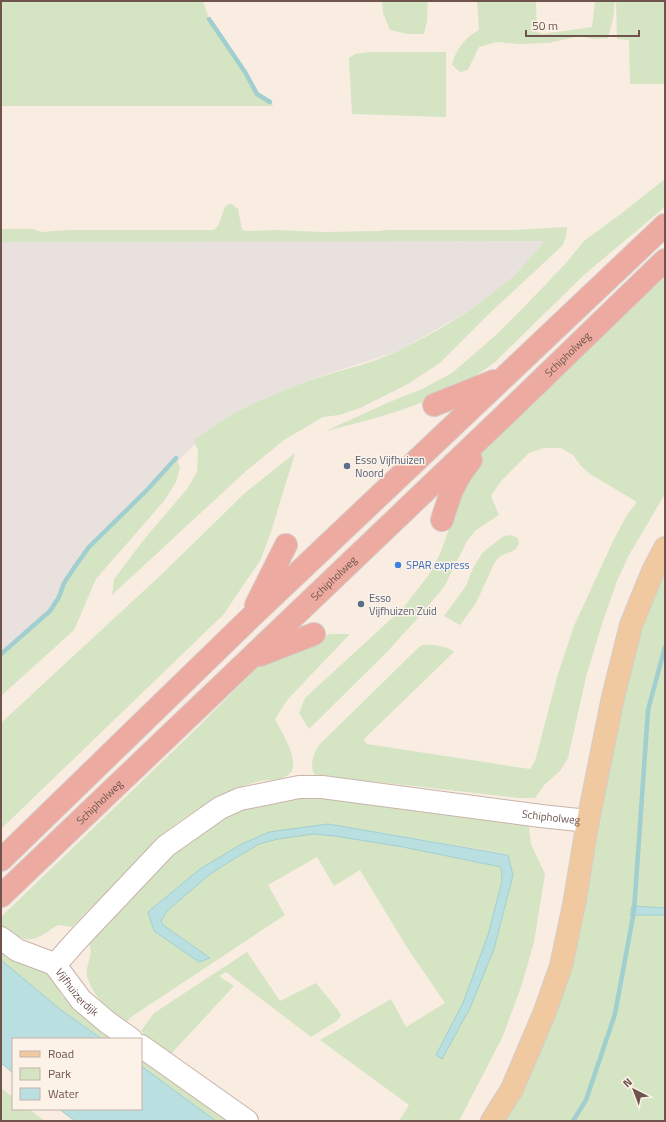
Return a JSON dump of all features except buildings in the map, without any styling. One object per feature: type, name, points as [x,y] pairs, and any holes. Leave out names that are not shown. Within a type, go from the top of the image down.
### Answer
[{"type":"highway","points":[[1,860],[248,620],[665,225]]},
{"type":"highway","name":"Schipholweg","points":[[1,896],[665,260]]},
{"type":"highway","points":[[434,405],[503,378]]},
{"type":"highway","points":[[442,520],[449,495],[459,475],[508,411]]},
{"type":"highway","points":[[248,620],[286,545]]},
{"type":"highway","points":[[248,660],[314,634]]},
{"type":"main road","name":"Schipholweg","points":[[492,1121],[512,1089],[544,1014],[561,966],[613,697],[631,624],[652,571],[665,548]]},
{"type":"street","name":"Schipholweg","points":[[55,965],[166,846],[220,808],[240,799],[299,787],[322,787],[588,821]]},
{"type":"street","name":"Vijfhuizerdijk","points":[[1,938],[17,950],[55,965],[81,1000],[107,1022],[130,1038]]},
{"type":"street","points":[[142,1047],[248,1121]]},
{"type":"shaded area","points":[[1,239],[545,241],[513,277],[469,311],[398,351],[309,380],[211,428],[78,562],[50,611],[1,654]]},
{"type":"green space","points":[[1,1],[203,1],[209,19],[245,72],[257,94],[274,106],[1,106]]},
{"type":"green space","points":[[382,1],[428,1],[427,21],[424,34],[408,34],[390,30],[383,13]]},
{"type":"green space","points":[[477,1],[536,1],[537,32],[542,34],[592,27],[595,1],[615,1],[613,19],[608,38],[594,39],[579,36],[549,43],[520,44],[497,42],[479,47],[468,70],[460,72],[452,65],[453,60],[462,44],[479,30]]},
{"type":"green space","points":[[616,1],[665,1],[665,84],[630,84],[629,40],[617,39]]},
{"type":"green space","points":[[369,52],[446,52],[446,117],[352,114],[349,58],[355,54]]},
{"type":"green space","points":[[665,179],[665,207],[585,274],[494,363],[455,388],[413,406],[326,431],[387,403],[422,389],[452,373],[496,335],[524,307],[566,263],[584,241]]},
{"type":"green space","points":[[232,204],[238,209],[242,230],[248,231],[279,230],[322,232],[387,230],[515,230],[567,227],[563,245],[492,311],[440,363],[408,384],[360,408],[339,415],[323,417],[284,440],[246,471],[112,595],[114,579],[146,537],[187,489],[197,472],[198,451],[194,440],[229,416],[257,402],[310,380],[374,361],[398,351],[438,330],[469,311],[513,277],[545,241],[1,242],[1,229],[33,229],[41,232],[70,230],[214,230],[218,226],[225,207]]},
{"type":"green space","points":[[665,277],[665,494],[629,555],[617,581],[586,677],[568,758],[560,771],[545,784],[535,798],[518,798],[315,776],[312,763],[315,751],[320,744],[422,645],[435,645],[444,647],[454,652],[367,736],[364,740],[367,744],[530,769],[535,761],[558,674],[574,626],[614,539],[627,515],[637,502],[590,474],[581,466],[573,455],[561,448],[544,448],[529,453],[501,481],[491,496],[499,515],[476,530],[467,541],[444,587],[385,654],[309,729],[299,713],[305,698],[403,608],[428,576],[440,554],[456,509],[465,466]]},
{"type":"green space","points":[[295,453],[271,532],[260,561],[223,615],[1,829],[1,723],[163,573],[246,492]]},
{"type":"green space","points":[[176,458],[180,467],[176,482],[164,501],[96,579],[74,630],[1,696],[1,654],[50,611],[59,597],[64,583],[89,547],[147,490]]},
{"type":"green space","points":[[510,535],[518,538],[519,544],[515,550],[500,556],[494,564],[476,603],[460,625],[444,616],[466,586],[473,568],[483,552],[504,536]]},
{"type":"green space","points":[[665,558],[665,908],[632,906],[630,915],[665,915],[665,1121],[504,1121],[571,966],[583,921],[627,668]]},
{"type":"green space","points":[[330,634],[350,634],[288,699],[275,719],[288,744],[293,758],[292,770],[286,777],[256,782],[233,790],[221,795],[188,815],[168,830],[72,927],[58,925],[39,937],[22,939],[1,927],[1,917],[193,732],[260,665]]},
{"type":"green space","points":[[297,794],[529,827],[531,844],[545,874],[534,942],[522,984],[503,1036],[459,1121],[399,1121],[409,1105],[320,1040],[391,999],[406,1027],[445,1003],[408,949],[360,870],[334,886],[317,857],[268,885],[285,915],[131,1017],[126,1023],[106,1007],[94,992],[87,976],[87,968],[91,953],[89,944],[155,868],[229,811]],"holes":[[[328,824],[508,854],[513,875],[494,949],[470,1008],[437,1055],[463,1003],[488,935],[502,881],[501,867],[403,847],[313,834],[278,839],[259,844],[209,875],[167,911],[161,922],[163,925],[200,951],[199,962],[154,931],[148,912],[269,832]]]},
{"type":"green space","points":[[1,952],[49,974],[62,996],[118,1038],[101,1038],[61,1010],[1,960]]},
{"type":"green space","points":[[247,952],[280,1001],[316,983],[341,1015],[338,1020],[311,1037],[226,972],[219,976],[234,986],[170,1055],[143,1034],[141,1031],[154,1013]]},
{"type":"green space","points":[[142,1056],[233,1121],[216,1121],[142,1067]]},
{"type":"green space","points":[[1,1088],[12,1096],[12,1110],[30,1110],[45,1121],[1,1121]]},
{"type":"water","points":[[328,824],[508,855],[513,875],[494,949],[470,1008],[442,1059],[436,1055],[463,1003],[488,935],[502,881],[501,867],[403,847],[335,836],[313,834],[278,839],[259,844],[209,875],[167,911],[161,921],[163,925],[210,958],[199,962],[154,931],[148,912],[200,869],[240,845],[269,832]]},
{"type":"water","points":[[632,906],[665,908],[665,915],[630,915]]},
{"type":"water","points":[[1,960],[61,1010],[101,1038],[12,1038],[12,1072],[1,1063]]},
{"type":"water","points":[[142,1067],[216,1121],[75,1121],[60,1110],[142,1110]]},
{"type":"waterway","points":[[209,19],[245,72],[257,94],[270,102]]},
{"type":"waterway","points":[[1,654],[50,611],[59,597],[64,583],[89,547],[147,490],[176,458]]},
{"type":"waterway","points":[[573,1121],[586,1100],[615,1014],[634,911],[648,710],[665,647]]},
{"type":"place","name":"Esso Vijfhuizen Noord","points":[[347,466]]},
{"type":"place","name":"SPAR express","points":[[398,565]]},
{"type":"place","name":"Esso Vijfhuizen Zuid","points":[[361,604]]}]
